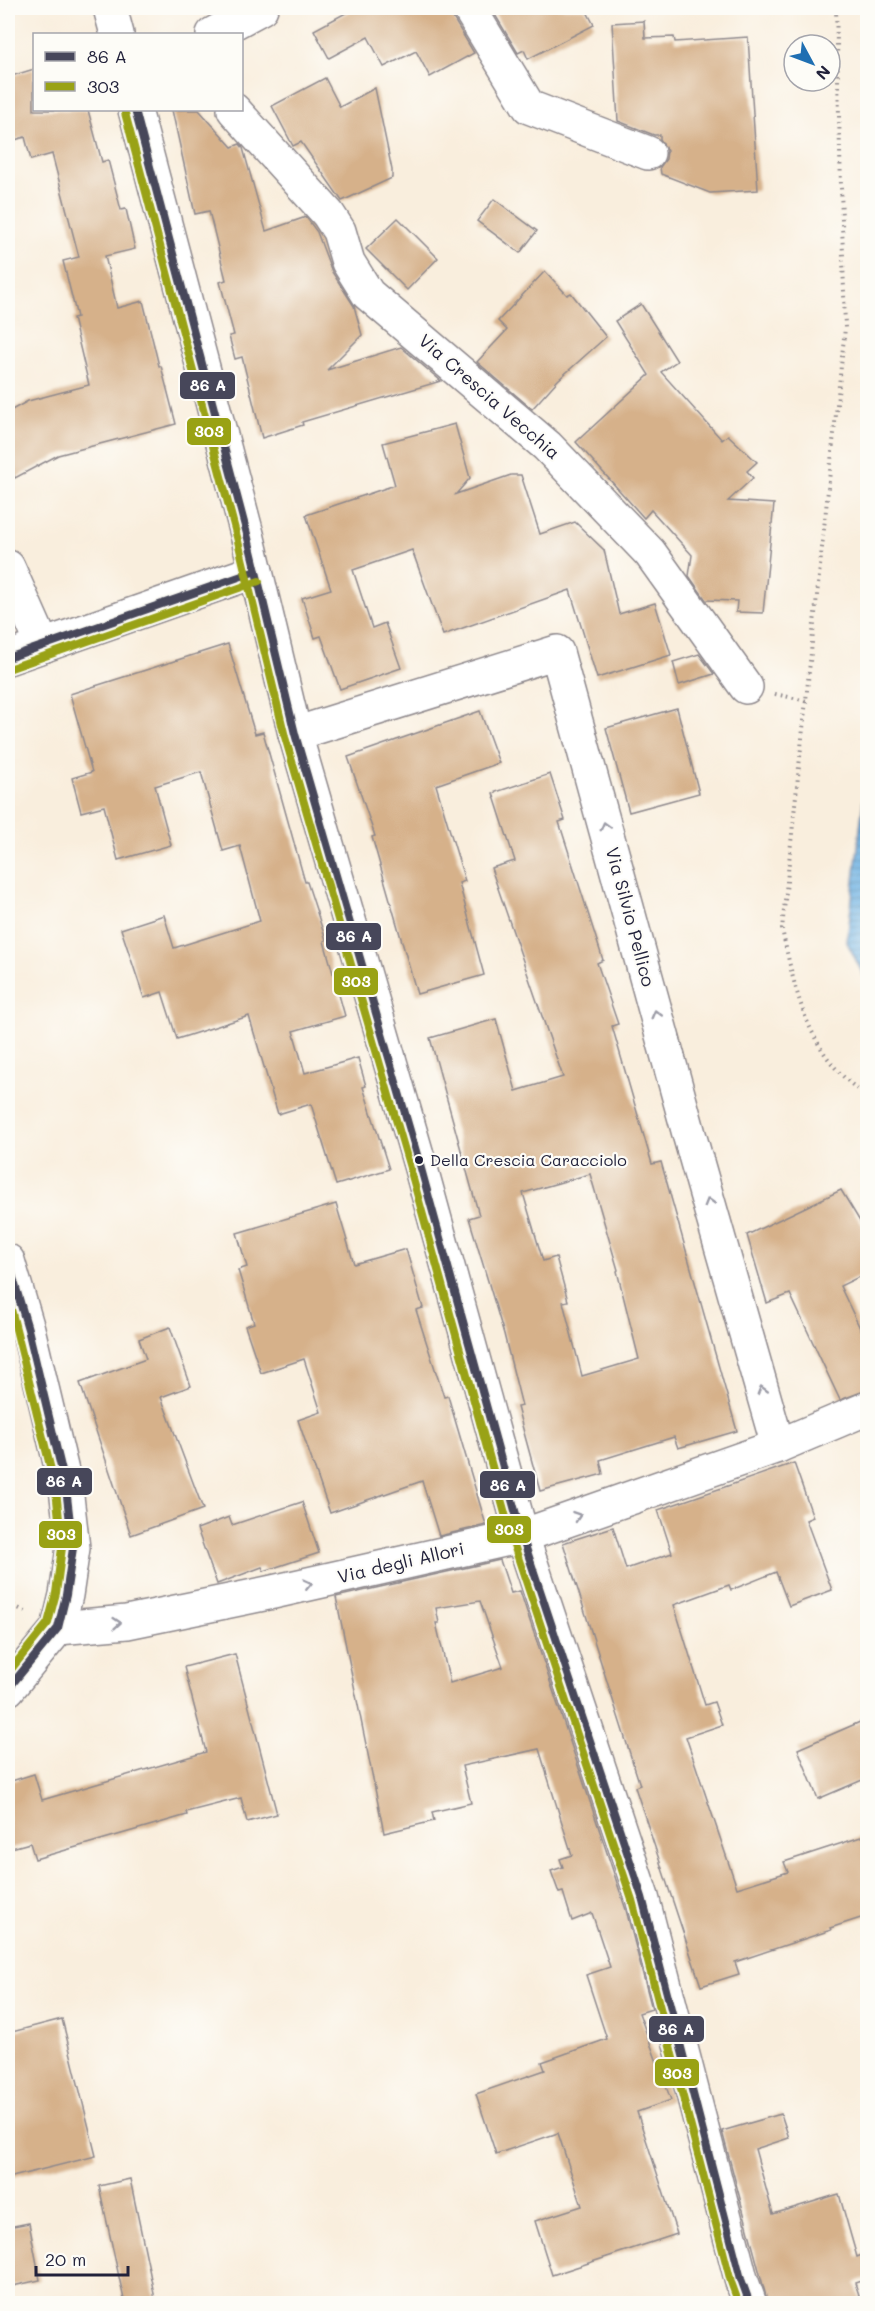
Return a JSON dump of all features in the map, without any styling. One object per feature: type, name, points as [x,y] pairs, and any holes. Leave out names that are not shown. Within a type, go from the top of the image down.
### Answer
[{"type":"street","points":[[110,8],[117,33]]},
{"type":"street","points":[[215,33],[261,8]]},
{"type":"street","points":[[469,8],[529,107],[648,153]]},
{"type":"street","points":[[135,111],[256,571],[295,734],[417,1153],[522,1536],[642,1897],[741,2279],[750,2304]]},
{"type":"street","name":"Via Crescia Vecchia","points":[[235,111],[328,214],[339,231],[348,262],[368,294],[547,446],[650,553],[746,687]]},
{"type":"street","points":[[8,567],[43,646]]},
{"type":"street","points":[[8,658],[256,571]]},
{"type":"street","name":"Via Silvio Pellico","points":[[295,734],[557,652],[692,1145],[778,1446]]},
{"type":"street","points":[[8,1261],[28,1329],[66,1488],[73,1548],[58,1628],[8,1689]]},
{"type":"street","name":"Via degli Allori","points":[[58,1628],[127,1622],[522,1536],[778,1446],[867,1408]]},
{"type":"path","points":[[836,8],[845,328],[782,929],[795,991],[815,1038],[824,1055],[837,1070],[867,1097]]},
{"type":"water","points":[[867,769],[867,982],[847,942]]},
{"type":"building","points":[[355,8],[450,8],[453,18],[474,53],[430,77],[416,51],[384,67],[368,37],[329,58],[314,30]]},
{"type":"building","points":[[491,8],[585,8],[594,25],[528,59],[524,50],[518,53]]},
{"type":"building","points":[[644,21],[645,38],[674,37],[675,42],[748,37],[758,190],[710,193],[661,174],[660,167],[666,159],[667,151],[660,135],[654,135],[618,121],[612,23]]},
{"type":"building","points":[[33,69],[33,111],[88,111],[102,162],[108,160],[121,210],[126,209],[135,249],[105,256],[117,308],[143,301],[176,424],[58,455],[15,478],[8,463],[8,412],[28,401],[89,385],[73,318],[77,317],[63,261],[79,257],[52,154],[31,160],[25,137],[8,142],[8,77]]},
{"type":"building","points":[[325,78],[340,107],[375,88],[392,170],[392,178],[342,201],[301,142],[293,146],[272,106]]},
{"type":"building","points":[[172,111],[200,111],[232,147],[240,144],[266,231],[306,217],[317,232],[332,272],[354,306],[362,335],[327,370],[401,347],[441,381],[302,422],[303,425],[262,438],[242,357],[235,359],[229,336],[234,335],[220,282],[226,280],[209,211],[195,214]]},
{"type":"building","points":[[494,199],[537,231],[520,253],[477,221]]},
{"type":"building","points":[[398,218],[438,258],[407,290],[366,249]]},
{"type":"building","points":[[545,271],[567,295],[571,293],[606,337],[558,380],[532,409],[477,362],[507,330],[498,321]]},
{"type":"building","points":[[641,304],[677,361],[661,372],[722,440],[728,435],[757,462],[747,471],[753,478],[728,501],[774,504],[763,613],[736,612],[737,601],[706,600],[689,576],[692,555],[651,510],[644,518],[576,442],[649,375],[615,321]]},
{"type":"building","points":[[455,424],[470,478],[456,494],[511,475],[521,475],[540,534],[575,522],[604,550],[619,614],[655,603],[671,655],[597,678],[570,590],[443,635],[412,550],[353,570],[372,628],[385,623],[401,668],[340,689],[321,636],[315,638],[302,598],[331,589],[306,515],[395,485],[383,443]]},
{"type":"building","points":[[228,644],[255,734],[263,732],[305,882],[307,882],[326,940],[324,941],[345,1016],[293,1031],[305,1073],[358,1058],[366,1086],[363,1087],[389,1169],[336,1185],[311,1104],[278,1114],[249,1016],[177,1039],[162,992],[144,998],[121,929],[164,915],[174,948],[260,921],[240,846],[223,851],[201,772],[155,786],[171,845],[118,860],[104,806],[81,812],[72,778],[92,772],[70,694]]},
{"type":"building","points":[[699,654],[714,674],[679,685],[673,662]]},
{"type":"building","points":[[677,708],[699,793],[629,812],[606,728]]},
{"type":"building","points":[[480,711],[499,763],[436,785],[465,881],[459,883],[484,975],[417,994],[372,837],[375,836],[348,757]]},
{"type":"building","points":[[550,774],[565,820],[559,822],[603,960],[597,963],[618,1024],[612,1026],[652,1164],[661,1162],[737,1431],[678,1448],[674,1437],[600,1460],[603,1474],[540,1491],[517,1407],[522,1406],[504,1334],[469,1218],[479,1215],[430,1038],[496,1019],[516,1091],[563,1077],[491,868],[515,861],[493,793]],"holes":[[[590,1174],[618,1270],[639,1359],[582,1376],[563,1302],[568,1301],[556,1257],[543,1261],[523,1193]]]},
{"type":"building","points":[[841,1190],[867,1233],[867,1273],[840,1286],[867,1343],[867,1390],[840,1400],[790,1294],[767,1303],[747,1235]]},
{"type":"building","points":[[336,1204],[354,1264],[406,1249],[423,1308],[416,1310],[444,1397],[448,1396],[486,1525],[439,1536],[422,1481],[330,1513],[298,1420],[321,1412],[304,1359],[261,1373],[245,1326],[254,1323],[238,1270],[247,1267],[237,1233]]},
{"type":"building","points":[[170,1327],[191,1386],[161,1397],[203,1509],[131,1535],[80,1383],[146,1359],[139,1339]]},
{"type":"building","points":[[794,1463],[813,1517],[806,1520],[832,1590],[789,1606],[776,1572],[731,1590],[729,1585],[674,1605],[705,1705],[714,1702],[722,1725],[686,1737],[737,1888],[788,1872],[784,1862],[867,1835],[867,1916],[735,1962],[739,1974],[701,1986],[635,1787],[640,1785],[563,1543],[613,1527],[626,1569],[672,1553],[658,1510]]},
{"type":"building","points":[[302,1502],[319,1553],[264,1571],[262,1567],[217,1584],[197,1529],[229,1517],[232,1525]]},
{"type":"building","points":[[500,1560],[511,1593],[520,1591],[626,1910],[652,2009],[639,2013],[671,2100],[637,2112],[677,2234],[552,2275],[535,2221],[582,2206],[558,2133],[496,2154],[476,2094],[545,2070],[542,2062],[607,2039],[586,1975],[610,1967],[592,1913],[572,1921],[563,1892],[559,1893],[551,1871],[563,1867],[560,1859],[572,1855],[539,1749],[462,1766],[471,1803],[432,1812],[434,1821],[384,1833],[336,1597]],"holes":[[[480,1601],[503,1667],[450,1683],[436,1623],[439,1623],[436,1608]]]},
{"type":"building","points":[[235,1654],[277,1814],[247,1822],[241,1798],[186,1812],[187,1815],[35,1859],[30,1843],[8,1849],[8,1782],[34,1774],[42,1800],[206,1752],[184,1667]]},
{"type":"building","points":[[867,1719],[867,1778],[818,1799],[798,1749]]},
{"type":"building","points":[[62,2019],[96,2156],[8,2178],[8,2033]]},
{"type":"building","points":[[781,2114],[789,2138],[755,2149],[773,2214],[839,2194],[857,2257],[867,2253],[867,2279],[855,2283],[862,2304],[768,2304],[722,2131]]},
{"type":"building","points":[[130,2179],[156,2304],[125,2304],[99,2186]]},
{"type":"building","points":[[29,2223],[40,2280],[8,2287],[8,2227]]},
{"type":"transit line","points":[[135,111],[247,534],[295,734],[420,1165],[522,1536],[642,1897],[741,2279],[750,2304]]},
{"type":"transit line","name":"303","points":[[125,113],[237,537],[285,737],[410,1168],[512,1539],[632,1900],[731,2282],[739,2304]]},
{"type":"transit line","points":[[8,658],[256,571]]},
{"type":"transit line","name":"303","points":[[11,668],[259,581]]},
{"type":"transit line","points":[[8,1261],[28,1329],[66,1488],[73,1548],[58,1628],[8,1689]]},
{"type":"transit line","name":"303","points":[[8,1297],[56,1490],[62,1548],[56,1593],[48,1623],[8,1673]]},
{"type":"place","name":"Della Crescia Caracciolo","points":[[419,1160]]}]
